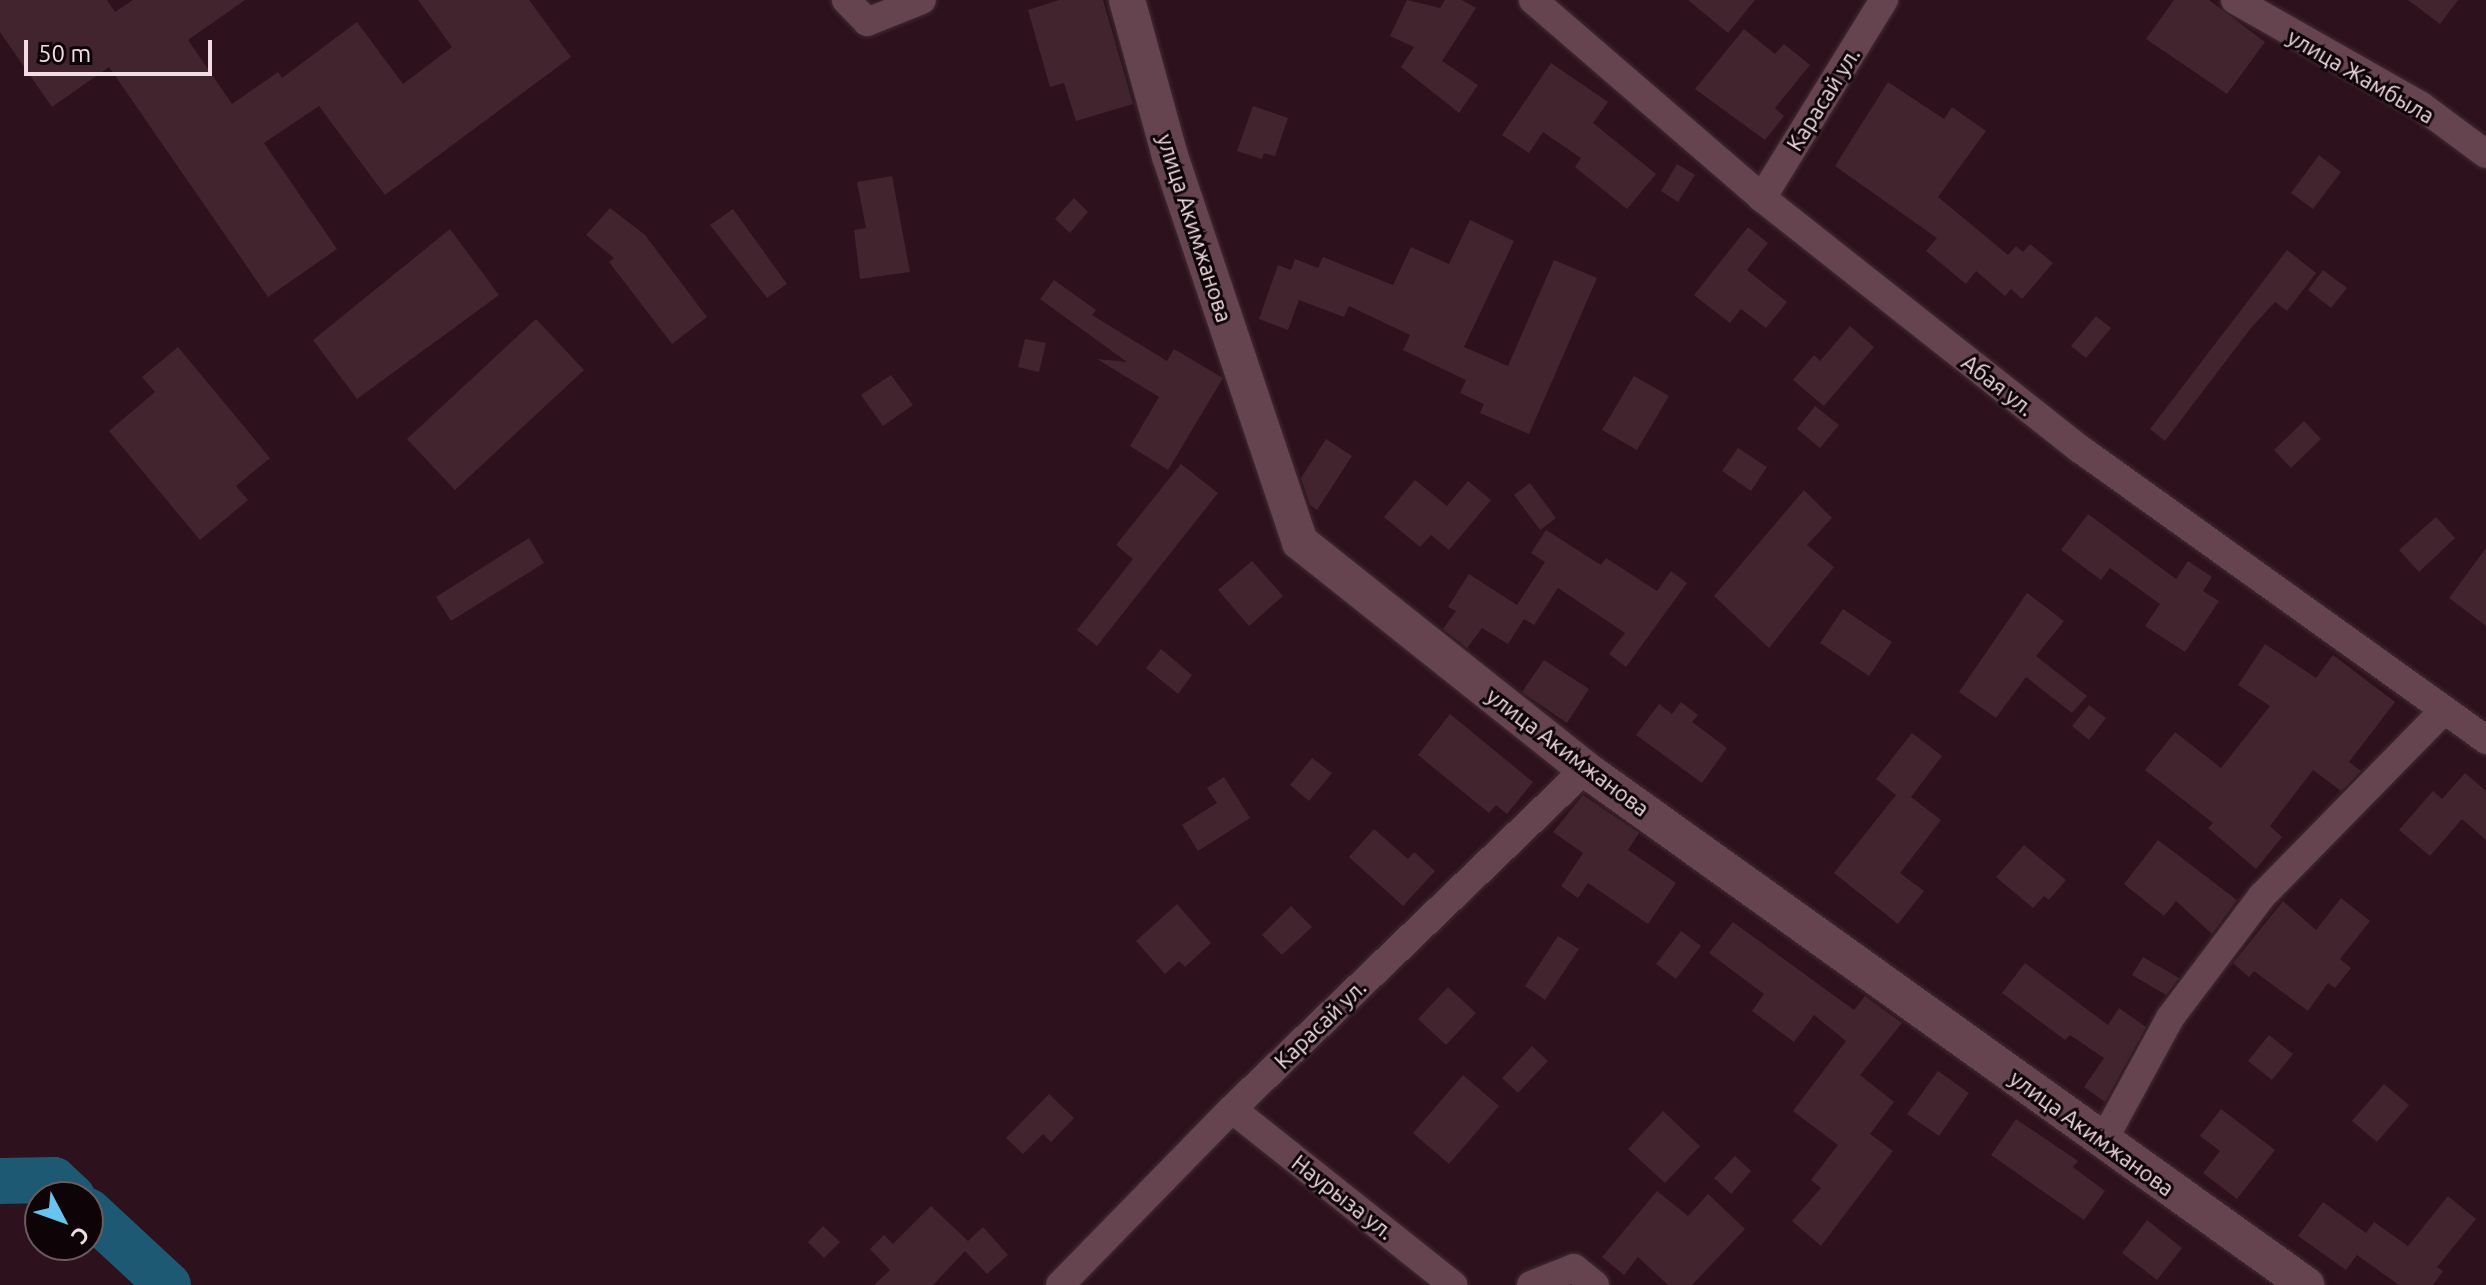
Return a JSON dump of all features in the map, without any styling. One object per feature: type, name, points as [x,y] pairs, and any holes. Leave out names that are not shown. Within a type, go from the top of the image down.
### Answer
[{"type":"street","points":[[846,0],[867,22],[922,0]]},
{"type":"street","name":"улица Акимжанова","points":[[1127,0],[1170,156],[1300,542],[1585,769],[2306,1285]]},
{"type":"street","name":"Абая ул.","points":[[1533,0],[1762,198],[2109,472],[2486,740]]},
{"type":"street","name":"Карасай ул.","points":[[1762,198],[1884,0]]},
{"type":"street","name":"улица Жамбыла","points":[[2235,0],[2420,105],[2486,154]]},
{"type":"street","points":[[2103,1141],[2170,1018],[2262,896],[2444,710]]},
{"type":"street","name":"Карасай ул.","points":[[1060,1285],[1232,1109],[1585,769]]},
{"type":"street","name":"Наурыза ул.","points":[[1232,1109],[1453,1285]]},
{"type":"street","points":[[1531,1285],[1574,1268],[1595,1285]]},
{"type":"building","points":[[0,0],[107,0],[115,12],[133,0],[245,0],[188,40],[232,104],[278,72],[282,78],[357,22],[403,84],[452,47],[418,0],[529,0],[571,57],[385,195],[319,106],[264,143],[337,249],[268,297],[109,67],[52,107],[0,32]]},
{"type":"building","points":[[1059,0],[1103,0],[1133,104],[1076,121],[1064,83],[1050,87],[1028,10]]},
{"type":"building","points":[[1407,0],[1440,8],[1445,0],[1462,0],[1476,8],[1442,61],[1478,85],[1459,113],[1401,67],[1414,47],[1390,36]]},
{"type":"building","points":[[1688,0],[1755,0],[1728,33]]},
{"type":"building","points":[[2174,0],[2209,0],[2265,42],[2227,94],[2146,39]]},
{"type":"building","points":[[2408,0],[2458,0],[2440,24]]},
{"type":"building","points":[[1744,29],[1775,54],[1784,44],[1810,65],[1775,108],[1784,116],[1765,140],[1695,89]]},
{"type":"building","points":[[1551,63],[1608,102],[1593,123],[1656,174],[1627,209],[1575,167],[1581,158],[1543,132],[1529,153],[1502,135]]},
{"type":"building","points":[[1888,82],[1944,119],[1952,107],[1986,131],[1938,197],[2008,255],[2016,246],[2023,252],[2030,244],[2053,263],[2022,299],[2011,289],[2005,296],[1976,271],[1966,284],[1926,251],[1937,238],[1835,166]]},
{"type":"building","points":[[1253,106],[1288,118],[1275,156],[1264,153],[1262,159],[1237,151]]},
{"type":"building","points":[[2319,155],[2341,172],[2313,209],[2291,193]]},
{"type":"building","points":[[1677,164],[1695,175],[1678,202],[1661,191]]},
{"type":"building","points":[[892,176],[910,272],[860,279],[854,230],[866,228],[857,182]]},
{"type":"building","points":[[1074,198],[1088,212],[1070,233],[1055,219]]},
{"type":"building","points":[[610,208],[645,235],[707,317],[672,344],[609,262],[614,258],[586,235]]},
{"type":"building","points":[[733,209],[787,284],[767,298],[710,225]]},
{"type":"building","points":[[1470,220],[1514,241],[1464,347],[1508,366],[1554,260],[1597,278],[1529,434],[1480,413],[1484,404],[1460,393],[1466,380],[1403,350],[1410,335],[1349,306],[1344,317],[1299,300],[1288,330],[1259,319],[1278,265],[1291,270],[1295,259],[1318,268],[1323,257],[1393,285],[1411,247],[1449,264]]},
{"type":"building","points":[[1748,227],[1768,243],[1747,270],[1787,302],[1766,328],[1741,309],[1730,323],[1694,295]]},
{"type":"building","points":[[450,229],[499,295],[357,399],[313,340]]},
{"type":"building","points":[[2287,250],[2316,273],[2287,311],[2275,302],[2251,328],[2165,441],[2150,429]]},
{"type":"building","points":[[2323,270],[2347,288],[2331,308],[2308,290]]},
{"type":"building","points":[[1054,280],[1096,310],[1092,315],[1167,361],[1174,349],[1223,378],[1168,470],[1130,446],[1159,397],[1097,359],[1127,362],[1040,299]]},
{"type":"building","points":[[2096,316],[2111,328],[2086,358],[2071,346]]},
{"type":"building","points":[[536,319],[584,370],[455,490],[407,439]]},
{"type":"building","points":[[1850,326],[1874,347],[1824,406],[1793,380],[1814,355],[1820,361]]},
{"type":"building","points":[[1025,339],[1046,343],[1039,372],[1018,367]]},
{"type":"building","points":[[178,347],[270,458],[236,486],[248,500],[200,540],[109,431],[155,392],[142,377]]},
{"type":"building","points":[[891,375],[913,405],[883,426],[861,395]]},
{"type":"building","points":[[1634,376],[1669,396],[1637,450],[1602,430]]},
{"type":"building","points":[[1815,406],[1839,425],[1820,448],[1797,429]]},
{"type":"building","points":[[2304,421],[2321,439],[2291,468],[2274,450]]},
{"type":"building","points":[[1326,439],[1352,456],[1317,510],[1310,505],[1301,478]]},
{"type":"building","points":[[1738,448],[1767,467],[1751,491],[1722,471]]},
{"type":"building","points":[[1181,464],[1218,493],[1097,646],[1077,630],[1133,559],[1116,545]]},
{"type":"building","points":[[1415,480],[1447,506],[1468,481],[1491,500],[1449,550],[1431,535],[1420,547],[1384,517]]},
{"type":"building","points":[[1530,483],[1556,518],[1540,530],[1514,495]]},
{"type":"building","points":[[1804,490],[1832,518],[1807,545],[1834,567],[1769,648],[1714,596]]},
{"type":"building","points":[[2088,514],[2176,579],[2188,561],[2212,577],[2203,591],[2219,601],[2185,652],[2145,626],[2160,604],[2110,568],[2101,580],[2061,550]]},
{"type":"building","points":[[2436,517],[2455,538],[2419,572],[2399,550]]},
{"type":"building","points":[[1546,530],[1601,565],[1606,558],[1657,591],[1671,571],[1687,583],[1626,667],[1609,654],[1625,633],[1558,588],[1534,625],[1524,619],[1508,644],[1482,628],[1467,648],[1443,629],[1456,611],[1448,607],[1469,574],[1517,605],[1545,562],[1531,553]]},
{"type":"building","points":[[529,538],[544,563],[451,621],[436,597]]},
{"type":"building","points":[[2486,548],[2486,626],[2449,598]]},
{"type":"building","points":[[1252,561],[1283,596],[1249,626],[1218,590]]},
{"type":"building","points":[[2027,593],[2064,621],[2036,656],[2087,696],[2072,713],[2026,677],[1996,718],[1959,692]]},
{"type":"building","points":[[1843,609],[1892,642],[1869,676],[1820,643]]},
{"type":"building","points":[[2265,644],[2316,678],[2333,655],[2395,702],[2349,762],[2361,771],[2341,791],[2313,770],[2270,826],[2282,837],[2256,869],[2208,828],[2213,823],[2145,770],[2175,732],[2221,768],[2270,706],[2238,685]]},
{"type":"building","points":[[1161,649],[1192,675],[1178,694],[1146,668]]},
{"type":"building","points":[[1544,660],[1589,689],[1567,723],[1522,692]]},
{"type":"building","points":[[1681,702],[1698,715],[1692,722],[1727,748],[1702,783],[1636,735],[1659,704],[1672,714]]},
{"type":"building","points":[[2089,705],[2106,718],[2089,740],[2072,726]]},
{"type":"building","points":[[1450,714],[1533,782],[1507,814],[1496,805],[1489,813],[1418,755]]},
{"type":"building","points":[[1912,733],[1942,756],[1911,797],[1941,820],[1900,873],[1924,891],[1898,924],[1834,873],[1896,795],[1876,779]]},
{"type":"building","points":[[1312,758],[1332,773],[1309,801],[1290,785]]},
{"type":"building","points":[[2465,773],[2486,791],[2486,840],[2462,819],[2430,856],[2399,830],[2433,791],[2442,799]]},
{"type":"building","points":[[1224,777],[1250,818],[1198,851],[1182,825],[1217,803],[1207,788]]},
{"type":"building","points":[[1583,795],[1639,833],[1628,850],[1676,883],[1648,924],[1588,883],[1578,898],[1561,886],[1583,853],[1553,832]]},
{"type":"building","points":[[1374,829],[1408,859],[1414,852],[1435,871],[1403,906],[1349,857]]},
{"type":"building","points":[[2158,840],[2237,900],[2212,934],[2176,901],[2164,916],[2124,884]]},
{"type":"building","points":[[2024,845],[2066,880],[2049,900],[2044,896],[2033,908],[1996,877]]},
{"type":"building","points":[[2341,898],[2370,921],[2340,959],[2351,968],[2335,988],[2328,983],[2308,1011],[2254,971],[2249,977],[2233,963],[2283,901],[2316,930]]},
{"type":"building","points":[[1177,904],[1211,943],[1185,967],[1179,961],[1165,974],[1136,941]]},
{"type":"building","points":[[1291,906],[1312,927],[1282,955],[1262,935]]},
{"type":"building","points":[[1733,922],[1854,1010],[1865,996],[1902,1023],[1860,1075],[1894,1102],[1870,1134],[1893,1151],[1821,1246],[1792,1221],[1821,1188],[1811,1180],[1838,1145],[1793,1111],[1846,1041],[1814,1015],[1794,1042],[1752,1011],[1764,994],[1709,953]]},
{"type":"building","points":[[1681,931],[1701,946],[1676,979],[1656,964]]},
{"type":"building","points":[[1558,936],[1579,949],[1545,1000],[1525,986]]},
{"type":"building","points":[[2143,957],[2179,978],[2166,995],[2132,975]]},
{"type":"building","points":[[2025,963],[2108,1025],[2119,1008],[2146,1027],[2105,1102],[2084,1087],[2104,1058],[2070,1035],[2065,1040],[2002,993]]},
{"type":"building","points":[[1448,987],[1476,1013],[1446,1045],[1418,1019]]},
{"type":"building","points":[[2269,1035],[2293,1054],[2272,1080],[2248,1061]]},
{"type":"building","points":[[1532,1046],[1548,1061],[1518,1093],[1502,1078]]},
{"type":"building","points":[[1938,1071],[1969,1093],[1939,1136],[1907,1114]]},
{"type":"building","points":[[1463,1075],[1499,1106],[1449,1164],[1413,1133]]},
{"type":"building","points":[[2384,1084],[2409,1105],[2377,1142],[2352,1121]]},
{"type":"building","points":[[1049,1094],[1074,1118],[1051,1142],[1043,1134],[1023,1154],[1006,1138]]},
{"type":"building","points":[[2221,1109],[2275,1150],[2237,1199],[2203,1173],[2220,1151],[2200,1136]]},
{"type":"building","points":[[1663,1111],[1700,1146],[1665,1183],[1628,1149]]},
{"type":"building","points":[[2016,1119],[2078,1161],[2073,1167],[2105,1191],[2084,1220],[1991,1155]]},
{"type":"building","points":[[1735,1156],[1751,1171],[1731,1194],[1714,1178]]},
{"type":"building","points":[[1657,1191],[1688,1216],[1708,1194],[1745,1229],[1692,1285],[1668,1285],[1638,1257],[1624,1275],[1602,1257]]},
{"type":"building","points":[[2448,1196],[2476,1219],[2437,1267],[2443,1271],[2433,1285],[2399,1285],[2357,1255],[2346,1270],[2298,1236],[2323,1202],[2366,1233],[2374,1222],[2408,1246]]},
{"type":"building","points":[[931,1206],[968,1241],[983,1227],[1008,1255],[987,1274],[965,1251],[933,1285],[874,1285],[890,1270],[870,1249],[884,1235],[893,1244]]},
{"type":"building","points":[[2147,1220],[2182,1248],[2157,1280],[2122,1253]]},
{"type":"building","points":[[823,1226],[840,1242],[824,1258],[808,1242]]},
{"type":"waterway","points":[[0,1181],[55,1181]]},
{"type":"waterway","points":[[104,1226],[168,1285]]}]
